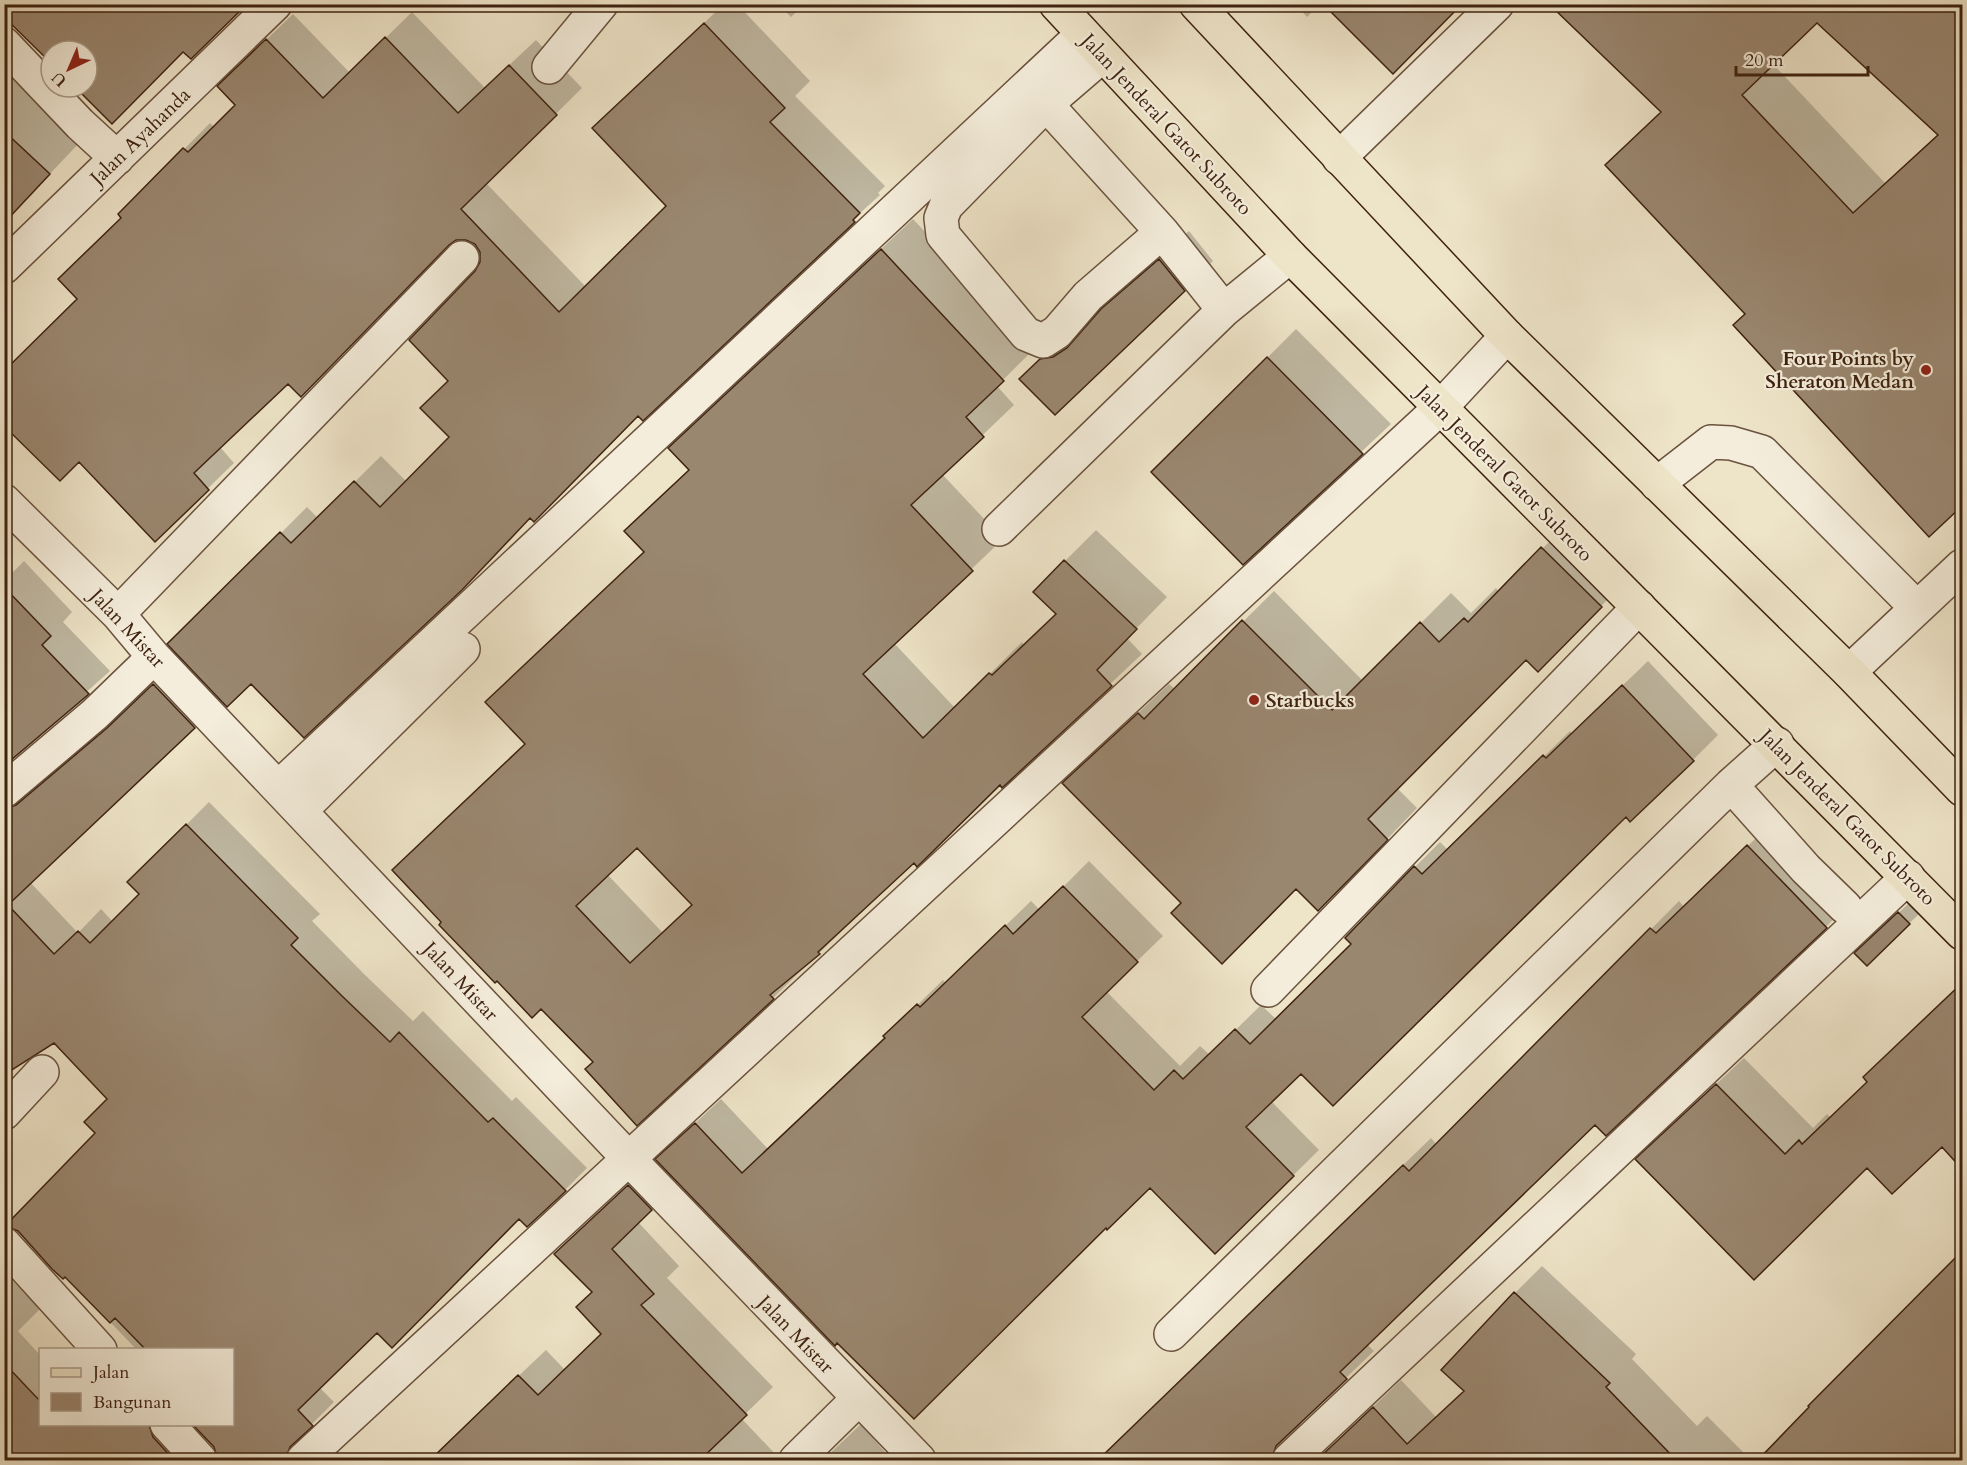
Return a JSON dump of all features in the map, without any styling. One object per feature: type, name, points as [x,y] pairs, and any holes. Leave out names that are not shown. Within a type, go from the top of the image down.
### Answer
[{"type":"main road","name":"Jalan Jenderal Gatot Subroto","points":[[1056,4],[1290,256],[1778,744],[1962,933]]},
{"type":"main road","points":[[1196,4],[1507,336],[1849,672],[1962,789]]},
{"type":"street","name":"Jalan Ayahanda","points":[[4,267],[275,4]]},
{"type":"street","points":[[549,67],[601,4]]},
{"type":"street","points":[[1339,158],[1497,4]]},
{"type":"street","points":[[4,44],[80,124],[117,158]]},
{"type":"street","points":[[1093,44],[1046,104],[946,206],[941,218],[943,235],[1026,334],[1042,341],[1057,332],[1088,296],[1162,232]]},
{"type":"street","points":[[289,799],[1093,44]]},
{"type":"street","points":[[1046,104],[1162,232],[1224,309]]},
{"type":"street","points":[[999,529],[1224,309],[1290,256]]},
{"type":"street","points":[[118,614],[462,258]]},
{"type":"street","points":[[303,1461],[1440,408],[1507,336]]},
{"type":"street","points":[[1657,484],[1711,442],[1731,443],[1762,452],[1916,607]]},
{"type":"street","name":"Jalan Mistar","points":[[4,501],[118,614],[154,657],[630,1160],[919,1461]]},
{"type":"street","points":[[1849,672],[1962,566]]},
{"type":"street","points":[[1268,990],[1639,607]]},
{"type":"street","points":[[289,799],[463,649]]},
{"type":"street","points":[[4,791],[95,714],[154,657]]},
{"type":"street","points":[[1171,1334],[1731,784],[1778,744]]},
{"type":"street","points":[[1731,784],[1806,869],[1845,907]]},
{"type":"street","points":[[1289,1461],[1908,877]]},
{"type":"street","points":[[4,1113],[42,1072]]},
{"type":"street","points":[[4,1244],[98,1348]]},
{"type":"street","points":[[796,1461],[858,1399]]},
{"type":"street","points":[[168,1426],[200,1461]]},
{"type":"building","points":[[4,4],[232,4],[239,12],[191,59],[183,52],[112,124],[87,99],[99,99],[99,39],[39,39],[39,51],[4,17]]},
{"type":"building","points":[[1323,4],[1462,4],[1393,74]]},
{"type":"building","points":[[1549,4],[1962,4],[1962,506],[1929,537],[1733,325],[1745,314],[1605,165],[1661,112]],"holes":[[[1817,23],[1938,135],[1853,213],[1742,95]]]},
{"type":"building","points":[[704,23],[785,108],[770,122],[860,213],[853,220],[855,222],[643,421],[638,416],[534,522],[530,518],[462,590],[304,738],[251,684],[227,707],[167,644],[280,532],[291,543],[354,481],[380,507],[449,437],[420,408],[448,381],[409,340],[475,271],[480,262],[480,252],[475,244],[466,240],[456,240],[301,397],[288,384],[194,473],[209,490],[155,542],[79,462],[60,481],[4,426],[4,371],[77,299],[58,279],[121,218],[118,214],[183,148],[188,152],[235,105],[217,86],[266,39],[323,98],[385,37],[458,113],[509,65],[557,115],[461,209],[559,312],[666,206],[592,128]]},
{"type":"building","points":[[4,131],[50,174],[4,223]]},
{"type":"building","points":[[881,249],[1004,381],[966,417],[984,437],[911,505],[973,571],[863,674],[923,738],[989,673],[992,675],[1056,614],[1033,592],[1064,560],[1137,629],[1097,670],[1112,686],[1002,788],[1000,785],[917,867],[914,863],[818,952],[820,954],[770,995],[774,999],[637,1126],[585,1069],[593,1062],[541,1009],[532,1018],[497,981],[495,983],[439,925],[441,922],[392,870],[525,744],[485,702],[644,552],[624,531],[689,470],[668,448]],"holes":[[[637,848],[692,905],[630,963],[576,906]]]},
{"type":"building","points":[[1159,259],[1185,291],[1055,415],[1019,379],[1040,359],[1053,357],[1067,348],[1101,309]]},
{"type":"building","points":[[1267,357],[1363,454],[1243,565],[1151,472]]},
{"type":"building","points":[[1541,547],[1602,607],[1538,672],[1526,660],[1368,819],[1388,840],[1318,911],[1296,889],[1222,964],[1171,913],[1181,903],[1062,783],[1138,713],[1144,719],[1242,620],[1332,710],[1420,622],[1439,642],[1464,618],[1468,622]]},
{"type":"building","points":[[4,587],[51,636],[42,645],[89,694],[4,766]]},
{"type":"building","points":[[153,684],[195,728],[8,905],[54,954],[78,931],[90,943],[139,894],[127,882],[186,824],[298,938],[291,945],[342,996],[390,1042],[399,1032],[488,1122],[493,1118],[566,1191],[527,1227],[519,1219],[392,1348],[377,1333],[298,1410],[313,1426],[290,1447],[285,1461],[218,1461],[214,1447],[194,1426],[234,1426],[234,1348],[144,1348],[115,1318],[110,1323],[65,1277],[63,1279],[52,1269],[18,1231],[5,1226],[95,1133],[84,1122],[107,1099],[54,1043],[4,1075],[4,809],[16,805],[107,728]]},
{"type":"building","points":[[1622,685],[1694,761],[1630,822],[1626,817],[1333,1106],[1301,1074],[1246,1127],[1294,1176],[1215,1254],[1150,1188],[1107,1230],[1106,1228],[914,1419],[837,1343],[835,1346],[655,1159],[695,1123],[742,1173],[885,1038],[883,1036],[917,1004],[920,1007],[1005,925],[1013,934],[1063,886],[1138,962],[1082,1017],[1154,1090],[1174,1070],[1183,1079],[1235,1029],[1250,1044],[1351,944],[1345,938],[1414,866],[1422,874],[1543,755],[1546,758]]},
{"type":"building","points":[[1747,845],[1827,928],[1606,1136],[1595,1125],[1340,1372],[1347,1379],[1276,1446],[1271,1461],[1097,1461],[1403,1165],[1409,1171],[1650,928],[1656,933]]},
{"type":"building","points":[[1898,912],[1910,924],[1867,966],[1854,953]]},
{"type":"building","points":[[1962,983],[1962,1169],[1942,1147],[1892,1194],[1867,1168],[1754,1280],[1635,1159],[1716,1084],[1785,1154],[1799,1140],[1802,1144],[1867,1082],[1863,1077]]},
{"type":"building","points":[[628,1185],[652,1210],[612,1249],[654,1294],[641,1305],[747,1415],[699,1461],[429,1461],[518,1375],[538,1395],[601,1334],[576,1307],[592,1292],[554,1254]]},
{"type":"building","points":[[1962,1251],[1962,1461],[1757,1461],[1808,1406]]},
{"type":"building","points":[[1514,1292],[1610,1383],[1606,1387],[1677,1461],[1316,1461],[1373,1407],[1407,1444],[1464,1391],[1441,1370]]},
{"type":"building","points":[[4,1363],[39,1400],[39,1426],[149,1426],[153,1437],[175,1461],[4,1461]]},
{"type":"place","name":"Four Points by Sheraton Medan","points":[[1926,370]]},
{"type":"place","name":"Starbucks","points":[[1254,700]]}]
